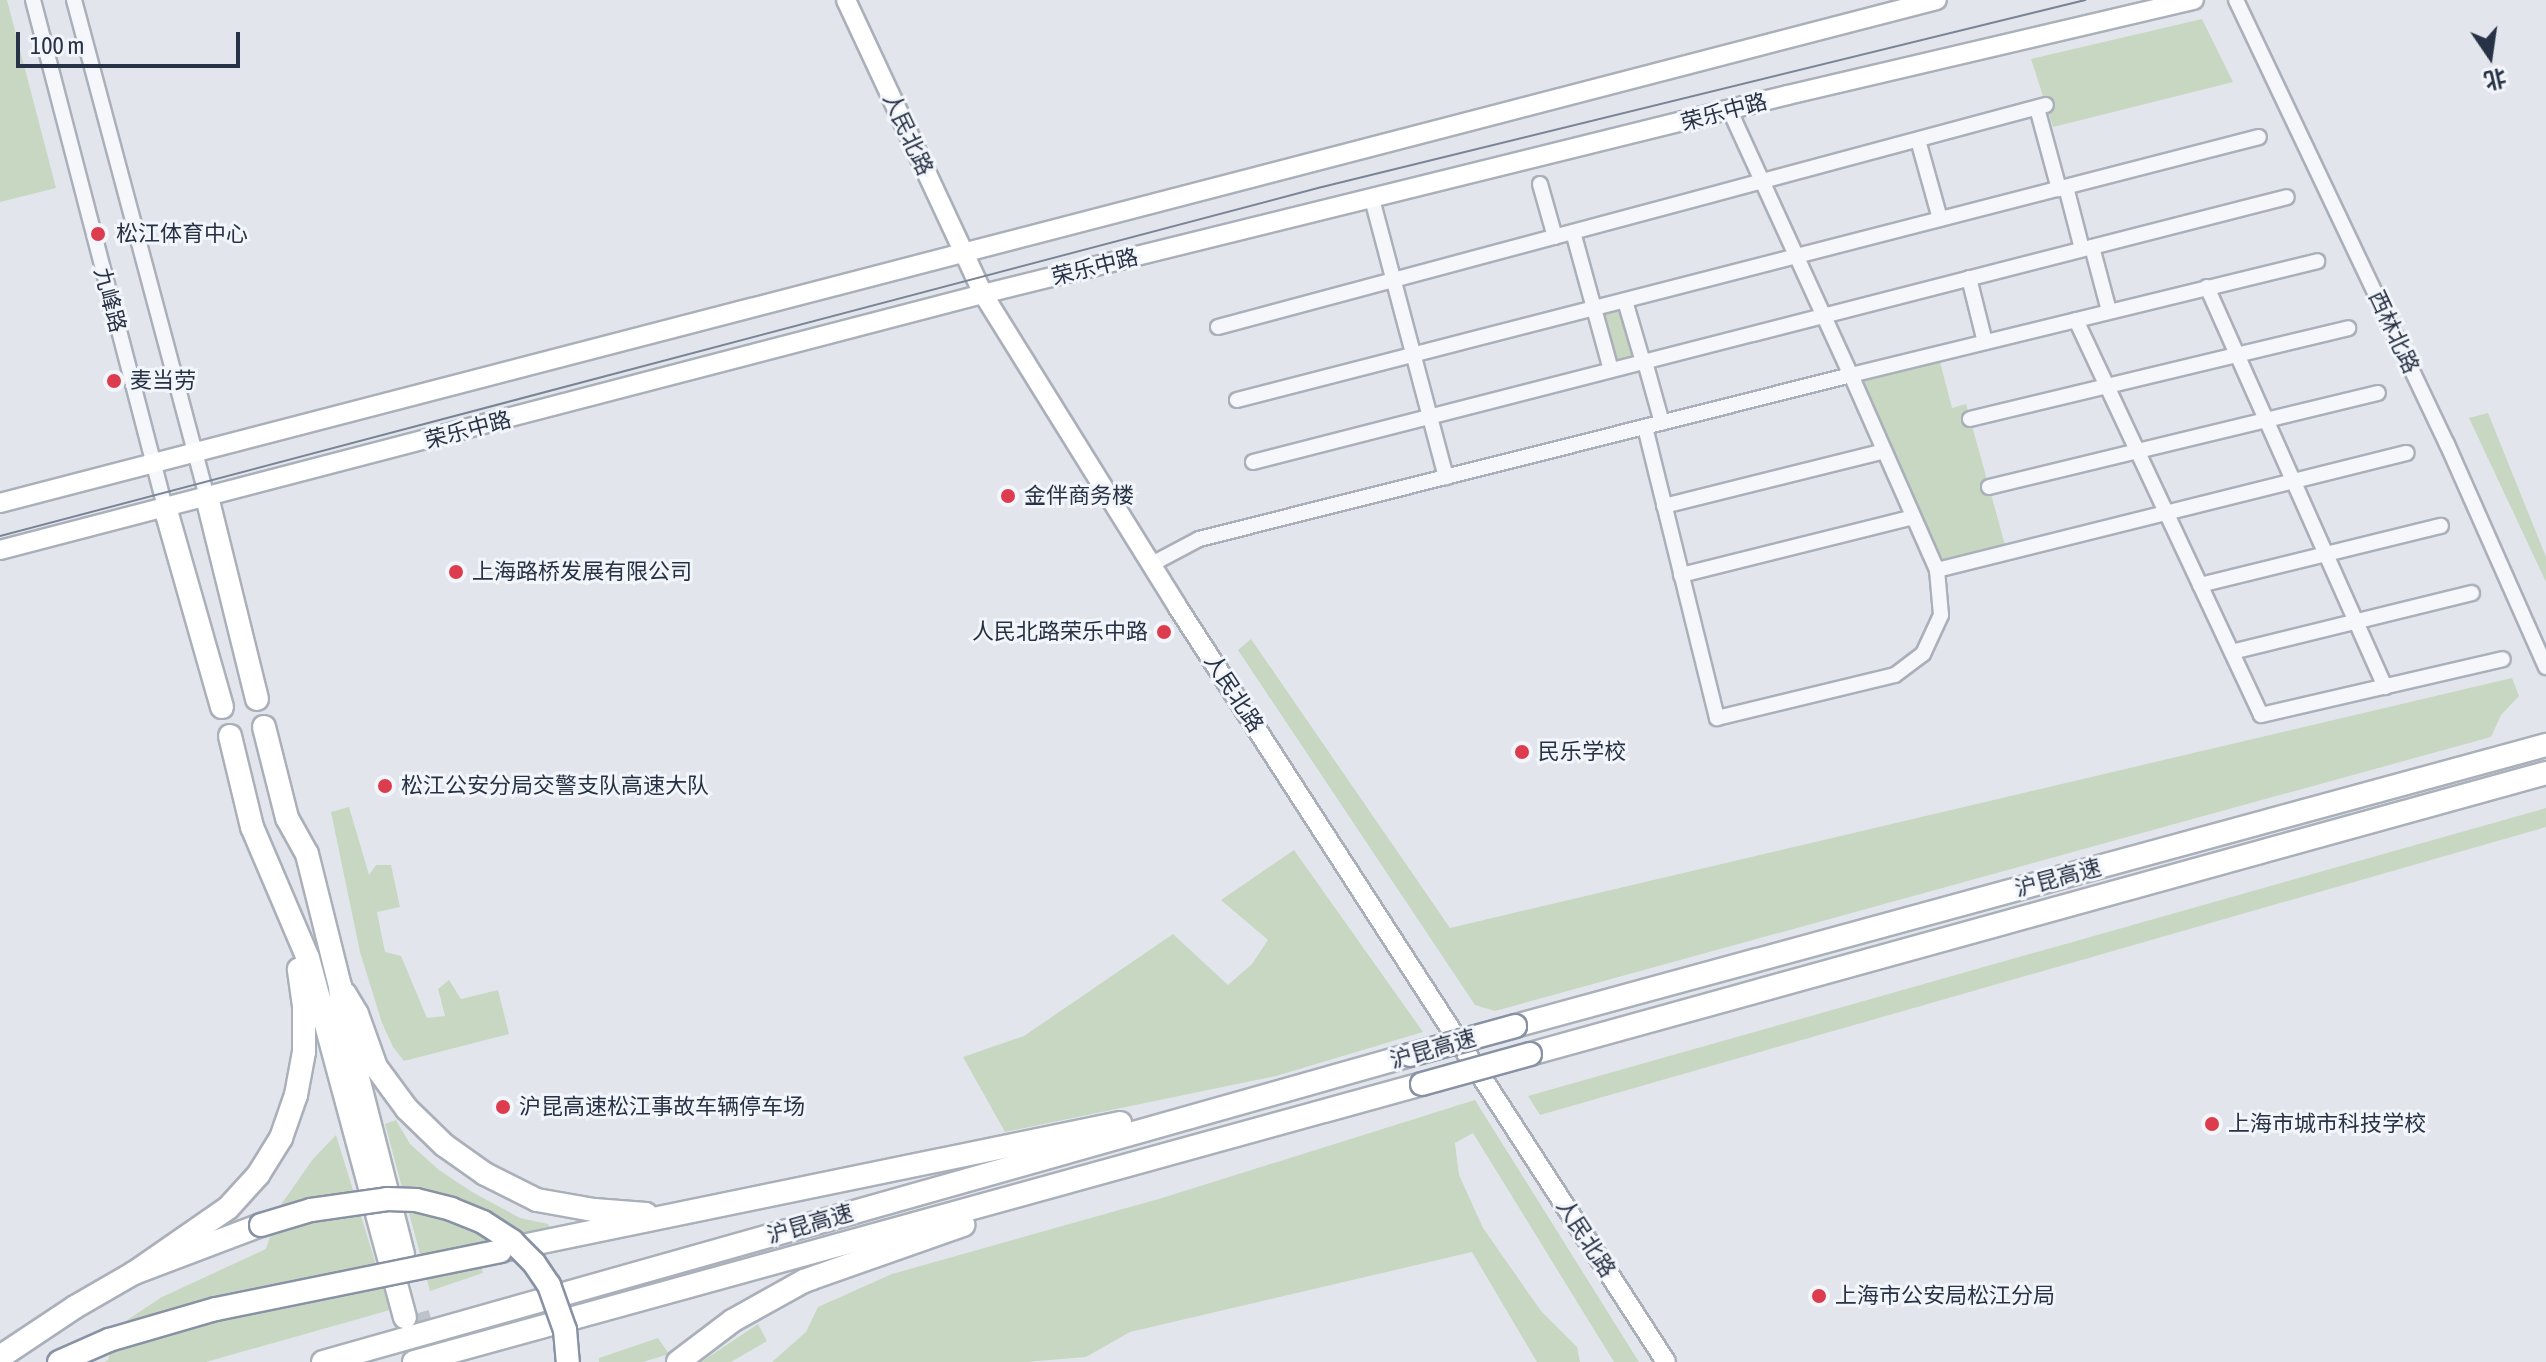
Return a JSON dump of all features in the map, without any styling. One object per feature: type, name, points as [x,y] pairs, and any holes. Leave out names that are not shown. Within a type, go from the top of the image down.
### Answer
[{"type":"highway","points":[[207,497],[257,699]]},
{"type":"highway","points":[[165,507],[222,707]]},
{"type":"highway","points":[[230,736],[252,827],[308,958],[412,1315],[343,1019],[340,986],[307,854],[287,818],[264,727]]},
{"type":"highway","name":"沪昆高速","points":[[323,1362],[1410,1055],[2546,745]]},
{"type":"highway","name":"沪昆高速","points":[[414,1362],[2546,773]]},
{"type":"highway","points":[[0,1357],[75,1307],[134,1273],[228,1208],[258,1175],[281,1138],[296,1095],[304,1052],[304,1006],[295,924]]},
{"type":"highway","points":[[340,986],[357,1014],[376,1067],[407,1109],[444,1145],[485,1174],[537,1200],[594,1210],[640,1214],[699,1211]]},
{"type":"highway","points":[[59,1362],[109,1340],[202,1312],[1012,1144],[1263,1096]]},
{"type":"highway","points":[[678,1362],[732,1321],[804,1281],[1053,1195],[1270,1126]]},
{"type":"highway","points":[[134,1273],[261,1225],[311,1210],[387,1199],[416,1200],[483,1222],[512,1241],[549,1285],[565,1330],[568,1362]]},
{"type":"highway","points":[[439,1362],[611,1307]]},
{"type":"main road","name":"人民北路","points":[[846,0],[983,294],[1152,564],[1666,1362]]},
{"type":"main road","name":"荣乐中路","points":[[0,503],[1937,0]]},
{"type":"main road","name":"荣乐中路","points":[[0,550],[983,294],[2194,0]]},
{"type":"street","name":"九峰路","points":[[33,0],[165,507]]},
{"type":"street","name":"九峰路","points":[[74,0],[207,497]]},
{"type":"street","name":"西林北路","points":[[2236,0],[2447,444],[2546,667]]},
{"type":"street","points":[[1218,327],[2042,107],[2062,188],[2109,311]]},
{"type":"street","points":[[1645,427],[1717,718],[1895,675],[1923,654],[1941,615],[1937,570],[1730,111]]},
{"type":"street","points":[[1237,400],[2259,137]]},
{"type":"street","points":[[1918,140],[1940,219]]},
{"type":"street","points":[[1540,184],[1555,237]]},
{"type":"street","points":[[1253,462],[2287,197]]},
{"type":"street","points":[[1372,199],[1446,477]]},
{"type":"street","points":[[1573,232],[1611,370]]},
{"type":"street","points":[[1152,564],[1199,539],[2317,261]]},
{"type":"street","points":[[1969,278],[1985,342]]},
{"type":"street","points":[[2207,287],[2385,687]]},
{"type":"street","points":[[1625,301],[1662,423]]},
{"type":"street","points":[[2076,320],[2261,715],[2503,659]]},
{"type":"street","points":[[1970,419],[2348,328]]},
{"type":"street","points":[[1989,487],[2378,393]]},
{"type":"street","points":[[1664,506],[1884,451]]},
{"type":"street","points":[[1937,570],[2407,453]]},
{"type":"street","points":[[1681,575],[1913,517]]},
{"type":"street","points":[[2200,585],[2441,526]]},
{"type":"street","points":[[2232,652],[2472,593]]},
{"type":"green space","points":[[0,0],[7,0],[56,188],[0,202]]},
{"type":"green space","points":[[2202,19],[2233,82],[2053,127],[2031,59]]},
{"type":"green space","points":[[1625,301],[1643,363],[1613,371],[1595,310]]},
{"type":"green space","points":[[1938,354],[1952,408],[1966,404],[2007,552],[1937,570],[1851,375]]},
{"type":"green space","points":[[2488,413],[2546,557],[2546,582],[2469,418]]},
{"type":"green space","points":[[1251,639],[1450,928],[2512,678],[2519,696],[2501,715],[2491,737],[1495,1011],[1475,1005],[1238,650]]},
{"type":"green space","points":[[349,807],[369,875],[376,865],[391,865],[400,907],[377,912],[385,952],[401,956],[427,1018],[445,1016],[438,989],[449,980],[461,999],[498,990],[509,1034],[404,1061],[393,1047],[382,1023],[360,952],[331,812]]},
{"type":"green space","points":[[2546,808],[2546,827],[1540,1115],[1528,1096]]},
{"type":"green space","points":[[1294,850],[1423,1032],[1276,1076],[1005,1132],[963,1057],[1024,1036],[1173,934],[1228,985],[1252,964],[1268,940],[1221,900]]},
{"type":"green space","points":[[1475,1100],[1639,1362],[1614,1362],[1473,1133],[1455,1143],[1459,1175],[1483,1228],[1541,1311],[1577,1347],[1580,1362],[1537,1362],[1472,1252],[1130,1332],[1086,1357],[1026,1362],[772,1362],[806,1332],[818,1307],[892,1274],[1162,1198]]},
{"type":"green space","points":[[396,1120],[410,1144],[439,1170],[520,1218],[548,1224],[553,1231],[477,1250],[483,1273],[430,1291],[385,1124]]},
{"type":"green space","points":[[336,1135],[390,1310],[206,1362],[104,1362],[108,1360],[118,1326],[162,1297],[266,1249],[280,1206],[313,1159]]},
{"type":"green space","points":[[758,1324],[767,1341],[731,1362],[701,1362]]},
{"type":"green space","points":[[658,1338],[669,1354],[643,1362],[599,1362],[599,1358]]},
{"type":"tunnel","points":[[418,1313],[432,1362]]},
{"type":"tram line","points":[[0,536],[1322,187],[2085,0]]},
{"type":"place","name":"松江体育中心","points":[[98,234]]},
{"type":"place","name":"麦当劳","points":[[114,381]]},
{"type":"place","name":"金伴商务楼","points":[[1008,496]]},
{"type":"place","name":"上海路桥发展有限公司","points":[[456,572]]},
{"type":"place","name":"人民北路荣乐中路","points":[[1164,632]]},
{"type":"place","name":"民乐学校","points":[[1522,752]]},
{"type":"place","name":"松江公安分局交警支队高速大队","points":[[385,786]]},
{"type":"place","name":"沪昆高速松江事故车辆停车场","points":[[503,1107]]},
{"type":"place","name":"上海市城市科技学校","points":[[2212,1124]]},
{"type":"place","name":"上海市公安局松江分局","points":[[1819,1296]]}]
